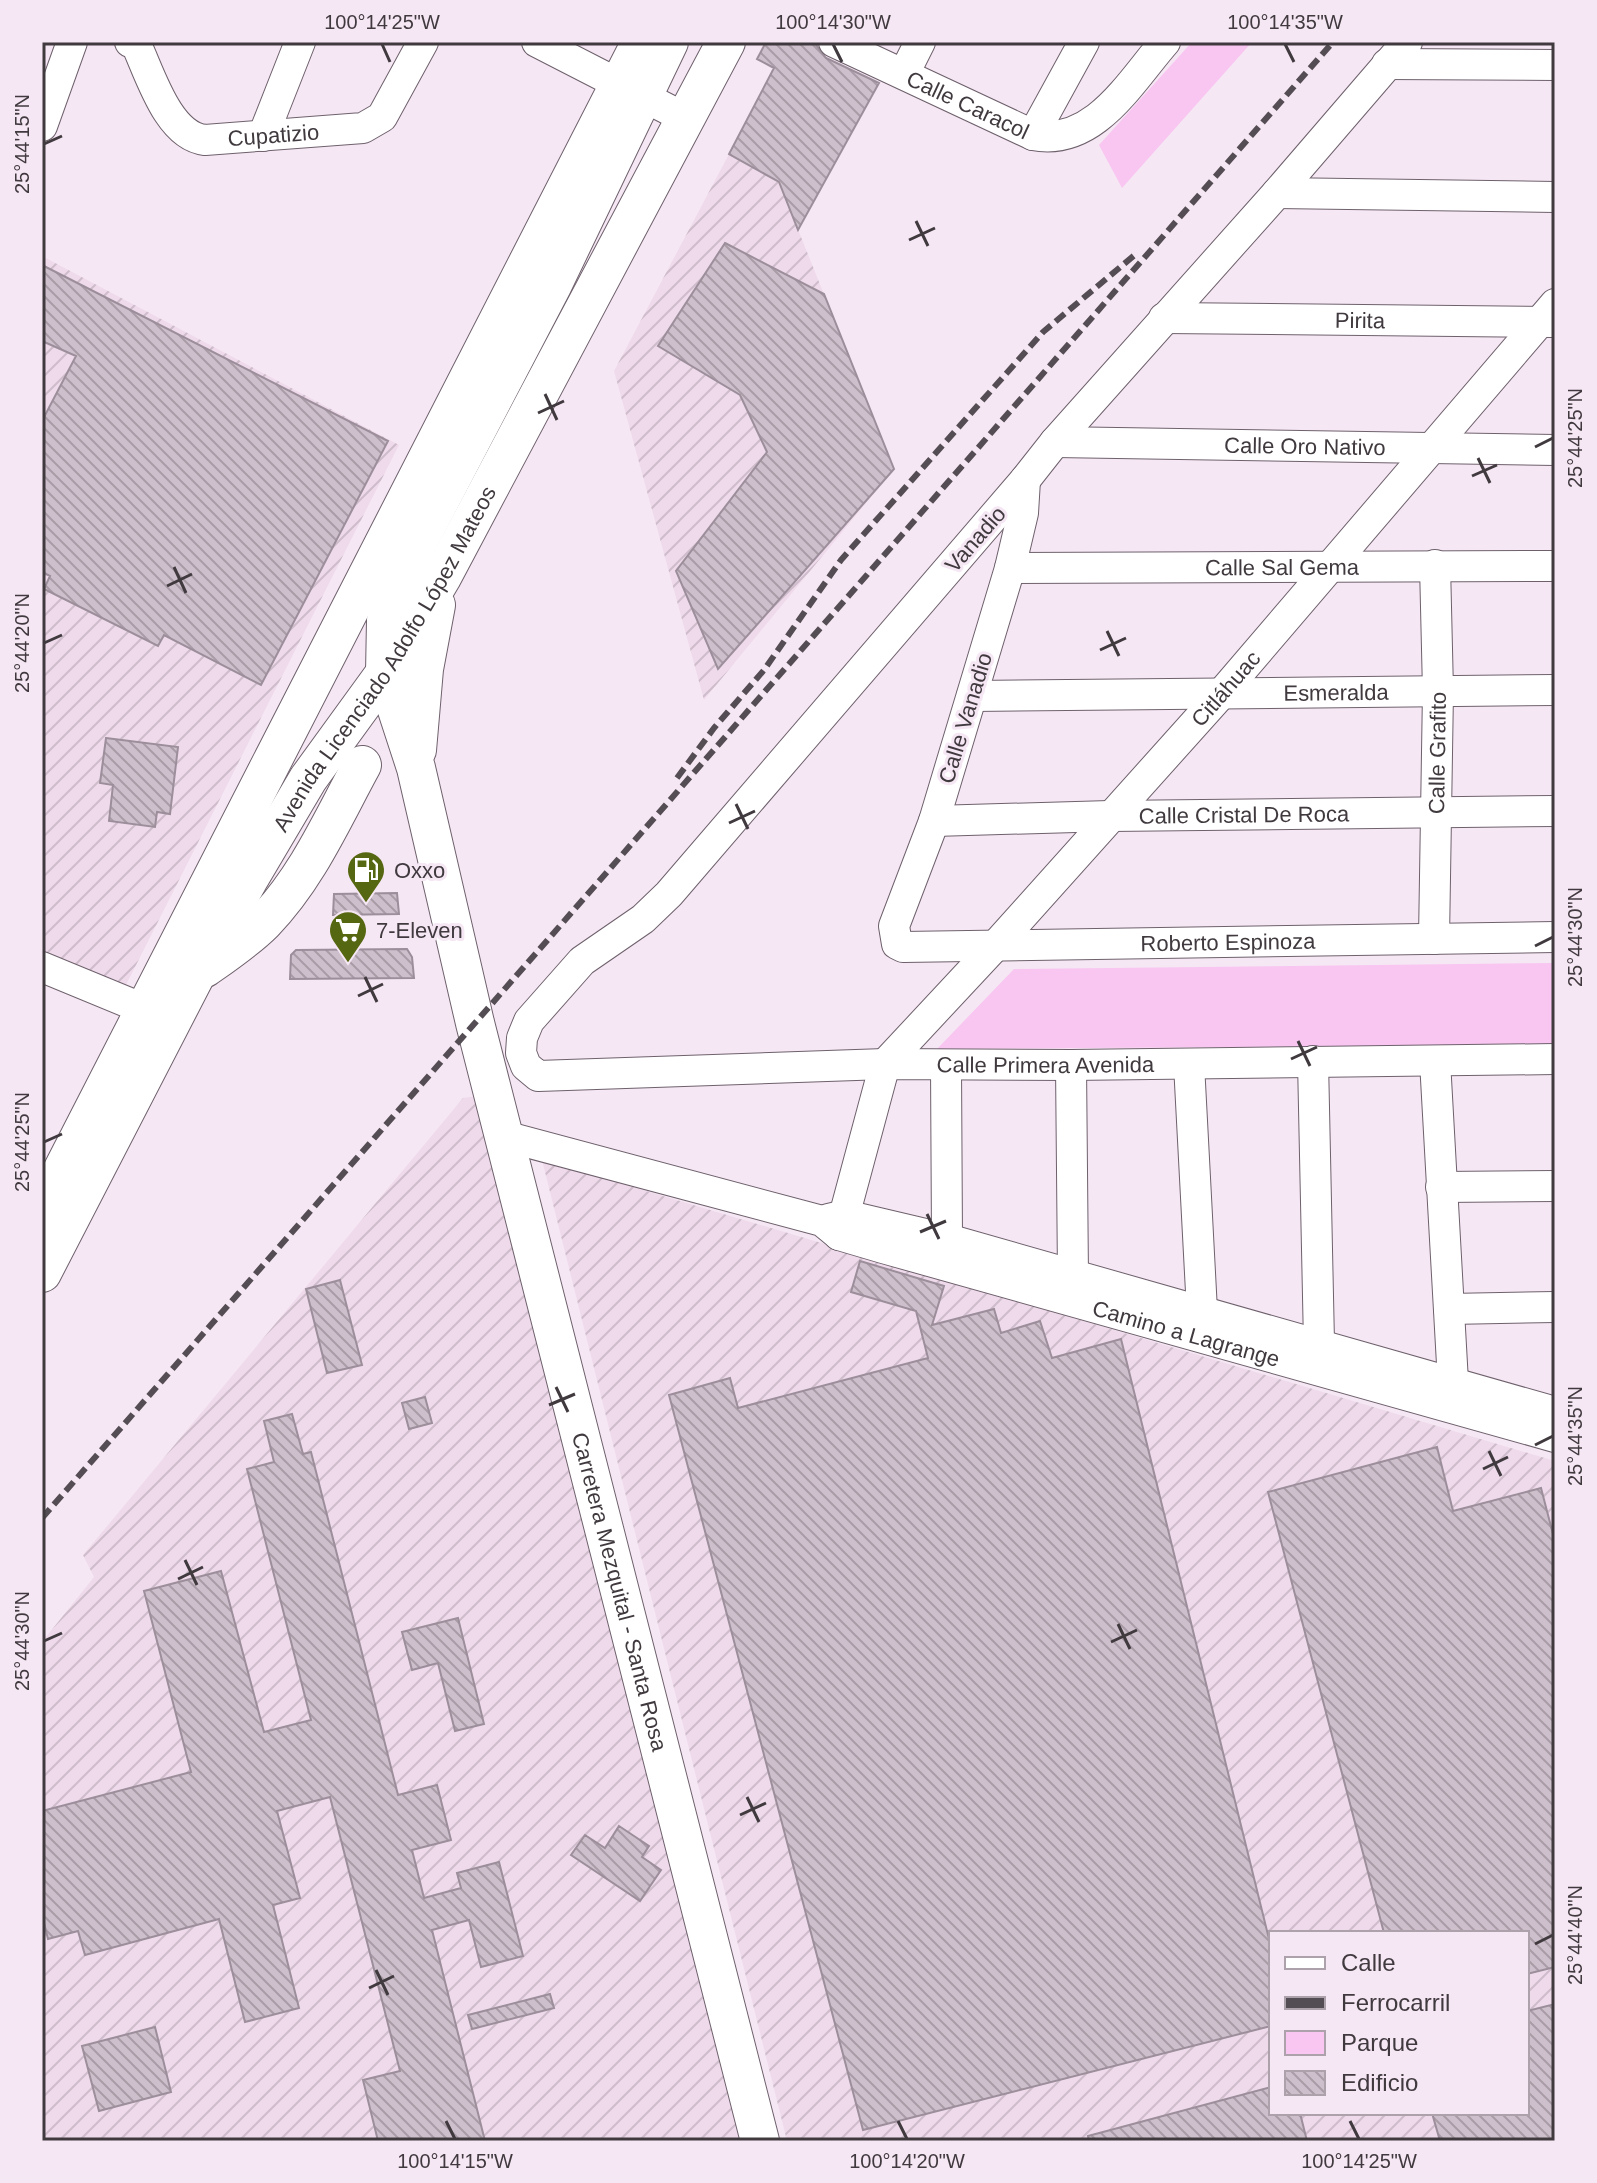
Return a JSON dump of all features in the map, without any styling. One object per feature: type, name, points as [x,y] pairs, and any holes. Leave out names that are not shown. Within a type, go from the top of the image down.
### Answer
[{"type":"main road","name":"Avenida Licenciado Adolfo López Mateos","points":[[42,1210],[317,672],[631,90],[641,42]]},
{"type":"main road","points":[[416,768],[385,673],[389,602],[552,286],[631,90],[669,42]]},
{"type":"main road","name":"Avenida Licenciado Adolfo López Mateos","points":[[42,1273],[196,974],[308,779],[385,673],[442,577],[726,42]]},
{"type":"main road","points":[[416,768],[424,669],[442,577]]},
{"type":"main road","points":[[317,672],[346,663],[372,666],[385,673]]},
{"type":"main road","points":[[308,779],[344,764],[380,769],[396,778],[425,808]]},
{"type":"main road","points":[[196,974],[249,937],[285,897],[362,765]]},
{"type":"main road","name":"Carretera Mezquital - Santa Rosa","points":[[416,768],[504,1136],[760,2141]]},
{"type":"street","points":[[42,126],[72,42]]},
{"type":"street","points":[[263,136],[300,42]]},
{"type":"street","name":"Cupatizio","points":[[134,43],[173,120],[190,136],[205,140],[349,131],[373,123],[391,103],[423,42]]},
{"type":"street","points":[[537,42],[584,53],[631,90],[687,119]]},
{"type":"street","name":"Calle Caracol","points":[[834,42],[1033,135],[1057,137],[1090,125],[1165,42]]},
{"type":"street","points":[[904,74],[920,42]]},
{"type":"street","points":[[1033,135],[1084,42]]},
{"type":"street","points":[[1397,53],[1555,65]]},
{"type":"street","name":"Vanadio","points":[[538,1076],[526,1066],[521,1053],[522,1038],[529,1021],[582,961],[643,919],[669,894],[1055,442],[1397,53]]},
{"type":"street","points":[[1277,193],[1555,197]]},
{"type":"street","name":"Pirita","points":[[1164,318],[1550,316]]},
{"type":"street","name":"Citláhuac","points":[[885,1064],[1222,693],[1550,316]]},
{"type":"street","name":"Calle Oro Nativo","points":[[1055,442],[1555,450]]},
{"type":"street","name":"Calle Vanadio","points":[[903,947],[895,940],[894,926],[934,821],[1010,568],[1023,513],[1025,480]]},
{"type":"street","name":"Calle Grafito","points":[[1434,939],[1438,691],[1435,565]]},
{"type":"street","name":"Calle Sal Gema","points":[[1010,568],[1555,566]]},
{"type":"street","name":"Esmeralda","points":[[972,696],[1555,690]]},
{"type":"street","name":"Calle Cristal De Roca","points":[[934,821],[1555,811]]},
{"type":"street","name":"Roberto Espinoza","points":[[903,947],[1555,937]]},
{"type":"street","points":[[42,967],[144,1009]]},
{"type":"street","name":"Calle Primera Avenida","points":[[538,1076],[885,1064],[946,1066],[1555,1059]]},
{"type":"street","points":[[1313,1061],[1319,1343]]},
{"type":"street","points":[[1435,1061],[1453,1382]]},
{"type":"street","points":[[835,1223],[885,1064]]},
{"type":"street","points":[[1189,1064],[1197,1323]]},
{"type":"street","points":[[1071,1065],[1073,1276]]},
{"type":"street","points":[[946,1066],[947,1239]]},
{"type":"street","name":"Camino a Lagrange","points":[[504,1136],[1197,1323],[1555,1437]]},
{"type":"street","points":[[1441,1187],[1555,1186]]},
{"type":"street","name":"Camino a Lagrange","points":[[835,1223],[947,1239],[1073,1276],[1197,1323],[1319,1343],[1555,1412]]},
{"type":"street","points":[[1449,1309],[1555,1307]]},
{"type":"shaded area","points":[[729,154],[779,182],[894,469],[704,700],[614,371]]},
{"type":"shaded area","points":[[42,256],[399,445],[126,985],[42,952]]},
{"type":"shaded area","points":[[476,1096],[741,2141],[42,2141],[42,1642],[94,1577],[83,1555],[463,1098]]},
{"type":"shaded area","points":[[542,1160],[1555,1461],[1555,2141],[787,2141]]},
{"type":"green space","points":[[1192,42],[1252,42],[1122,188],[1099,145]]},
{"type":"green space","points":[[1555,963],[1555,1045],[937,1049],[1014,969]]},
{"type":"building","points":[[766,42],[814,42],[826,58],[879,83],[798,230],[779,182],[729,154],[774,68],[757,59]]},
{"type":"building","points":[[725,243],[824,294],[894,469],[718,669],[676,571],[767,452],[740,395],[658,346]]},
{"type":"building","points":[[42,265],[388,441],[261,685],[164,635],[158,646],[44,589],[50,576],[42,572],[42,421],[76,356],[42,341]]},
{"type":"building","points":[[106,738],[178,747],[170,814],[157,812],[155,827],[109,821],[113,785],[100,783]]},
{"type":"building","name":"Oxxo","points":[[397,893],[399,914],[333,915],[334,894]]},
{"type":"building","points":[[407,949],[412,957],[414,978],[290,979],[291,955],[296,950]]},
{"type":"building","points":[[860,1261],[944,1286],[932,1325],[994,1309],[1001,1333],[1040,1321],[1052,1358],[1121,1339],[1269,1939],[1269,2027],[863,2130],[669,1395],[730,1378],[738,1408],[928,1358],[916,1311],[851,1292]]},
{"type":"building","points":[[340,1280],[362,1365],[327,1373],[306,1289]]},
{"type":"building","points":[[425,1397],[432,1423],[409,1429],[402,1403]]},
{"type":"building","points":[[292,1414],[303,1454],[311,1452],[398,1795],[437,1785],[451,1840],[412,1850],[424,1898],[461,1888],[457,1873],[499,1862],[523,1956],[481,1967],[469,1920],[432,1930],[485,2141],[378,2141],[363,2080],[400,2071],[330,1797],[277,1811],[300,1898],[273,1905],[299,2008],[245,2022],[219,1919],[85,1955],[78,1931],[48,1939],[42,1915],[42,1811],[191,1772],[144,1591],[221,1571],[264,1732],[311,1720],[247,1469],[274,1462],[264,1421]]},
{"type":"building","points":[[1437,1447],[1453,1511],[1541,1488],[1555,1542],[1555,1967],[1529,1974],[1529,1931],[1383,1931],[1268,1492]]},
{"type":"building","points":[[458,1618],[484,1724],[455,1731],[438,1663],[412,1670],[402,1632]]},
{"type":"building","points":[[619,1826],[649,1846],[642,1857],[661,1870],[640,1901],[571,1855],[585,1835],[605,1848]]},
{"type":"building","points":[[550,1994],[554,2008],[472,2029],[468,2015]]},
{"type":"building","points":[[1555,2004],[1555,2141],[1440,2141],[1433,2115],[1529,2115],[1529,2010]]},
{"type":"building","points":[[155,2027],[171,2092],[99,2111],[82,2046]]},
{"type":"building","points":[[1269,2088],[1269,2115],[1300,2115],[1307,2141],[1089,2141],[1088,2136]]},
{"type":"railway","points":[[42,1518],[1333,42]]},
{"type":"railway","points":[[677,778],[714,728],[764,670],[841,560],[1043,332],[1137,253]]},
{"type":"place","name":"Oxxo","points":[[366,904]]},
{"type":"place","name":"7-Eleven","points":[[348,964]]}]
